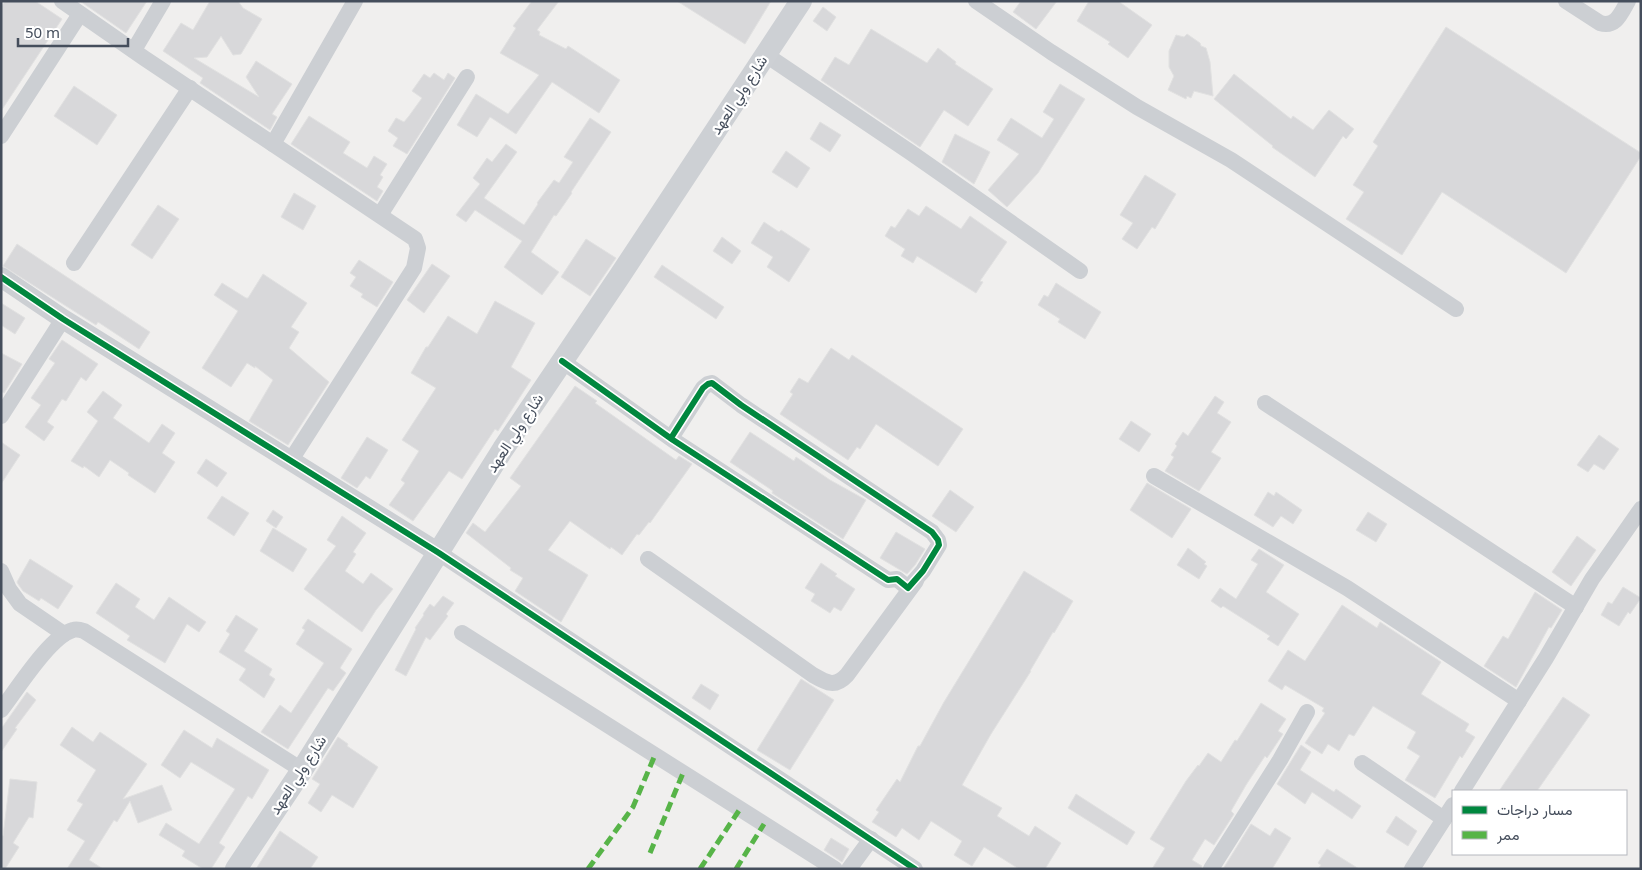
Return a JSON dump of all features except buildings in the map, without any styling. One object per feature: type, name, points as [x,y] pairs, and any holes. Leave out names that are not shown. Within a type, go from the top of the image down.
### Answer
[{"type":"main road","name":"شارع ولي العهد","points":[[236,869],[302,770],[503,448],[766,55],[800,1]]},
{"type":"street","points":[[62,1],[415,239],[418,248],[414,268],[292,460]]},
{"type":"street","points":[[134,50],[163,1]]},
{"type":"street","points":[[273,144],[355,1]]},
{"type":"street","points":[[976,1],[1051,52],[1138,107],[1231,160],[1456,309]]},
{"type":"street","points":[[1566,1],[1606,25],[1615,21],[1628,1]]},
{"type":"street","points":[[1,136],[80,14]]},
{"type":"street","points":[[766,55],[1080,270]]},
{"type":"street","points":[[380,215],[468,77]]},
{"type":"street","points":[[74,263],[190,88]]},
{"type":"street","points":[[1,278],[439,552],[915,869]]},
{"type":"street","points":[[1,416],[63,318]]},
{"type":"street","points":[[562,361],[671,438],[888,580],[897,579],[908,588],[923,572]]},
{"type":"street","points":[[648,559],[813,675],[825,682],[833,683],[840,682],[847,676],[923,572],[939,545],[932,532],[741,405],[712,383],[702,388],[671,438]]},
{"type":"street","points":[[1265,403],[1576,607]]},
{"type":"street","points":[[1154,476],[1347,588],[1519,702]]},
{"type":"street","points":[[1463,790],[1519,702],[1592,579],[1641,509]]},
{"type":"street","points":[[1,571],[9,589],[20,604],[64,634]]},
{"type":"street","points":[[1,710],[52,643],[74,629],[84,631],[302,770]]},
{"type":"street","points":[[462,633],[836,869],[847,869],[871,838]]},
{"type":"street","points":[[1211,869],[1280,760],[1307,712]]},
{"type":"street","points":[[1362,763],[1444,819]]},
{"type":"street","points":[[1412,869],[1452,807]]},
{"type":"marked path","points":[[588,869],[633,807],[655,755]]},
{"type":"marked path","points":[[650,853],[683,773]]},
{"type":"marked path","points":[[700,869],[740,809]]},
{"type":"marked path","points":[[736,869],[764,824]]},
{"type":"cycle path","points":[[1,277],[63,319],[439,553],[915,869]]},
{"type":"cycle path","points":[[562,361],[673,440],[888,580],[897,579],[908,588],[923,571],[939,545],[932,532],[741,405],[712,383],[703,388],[671,438]]}]
